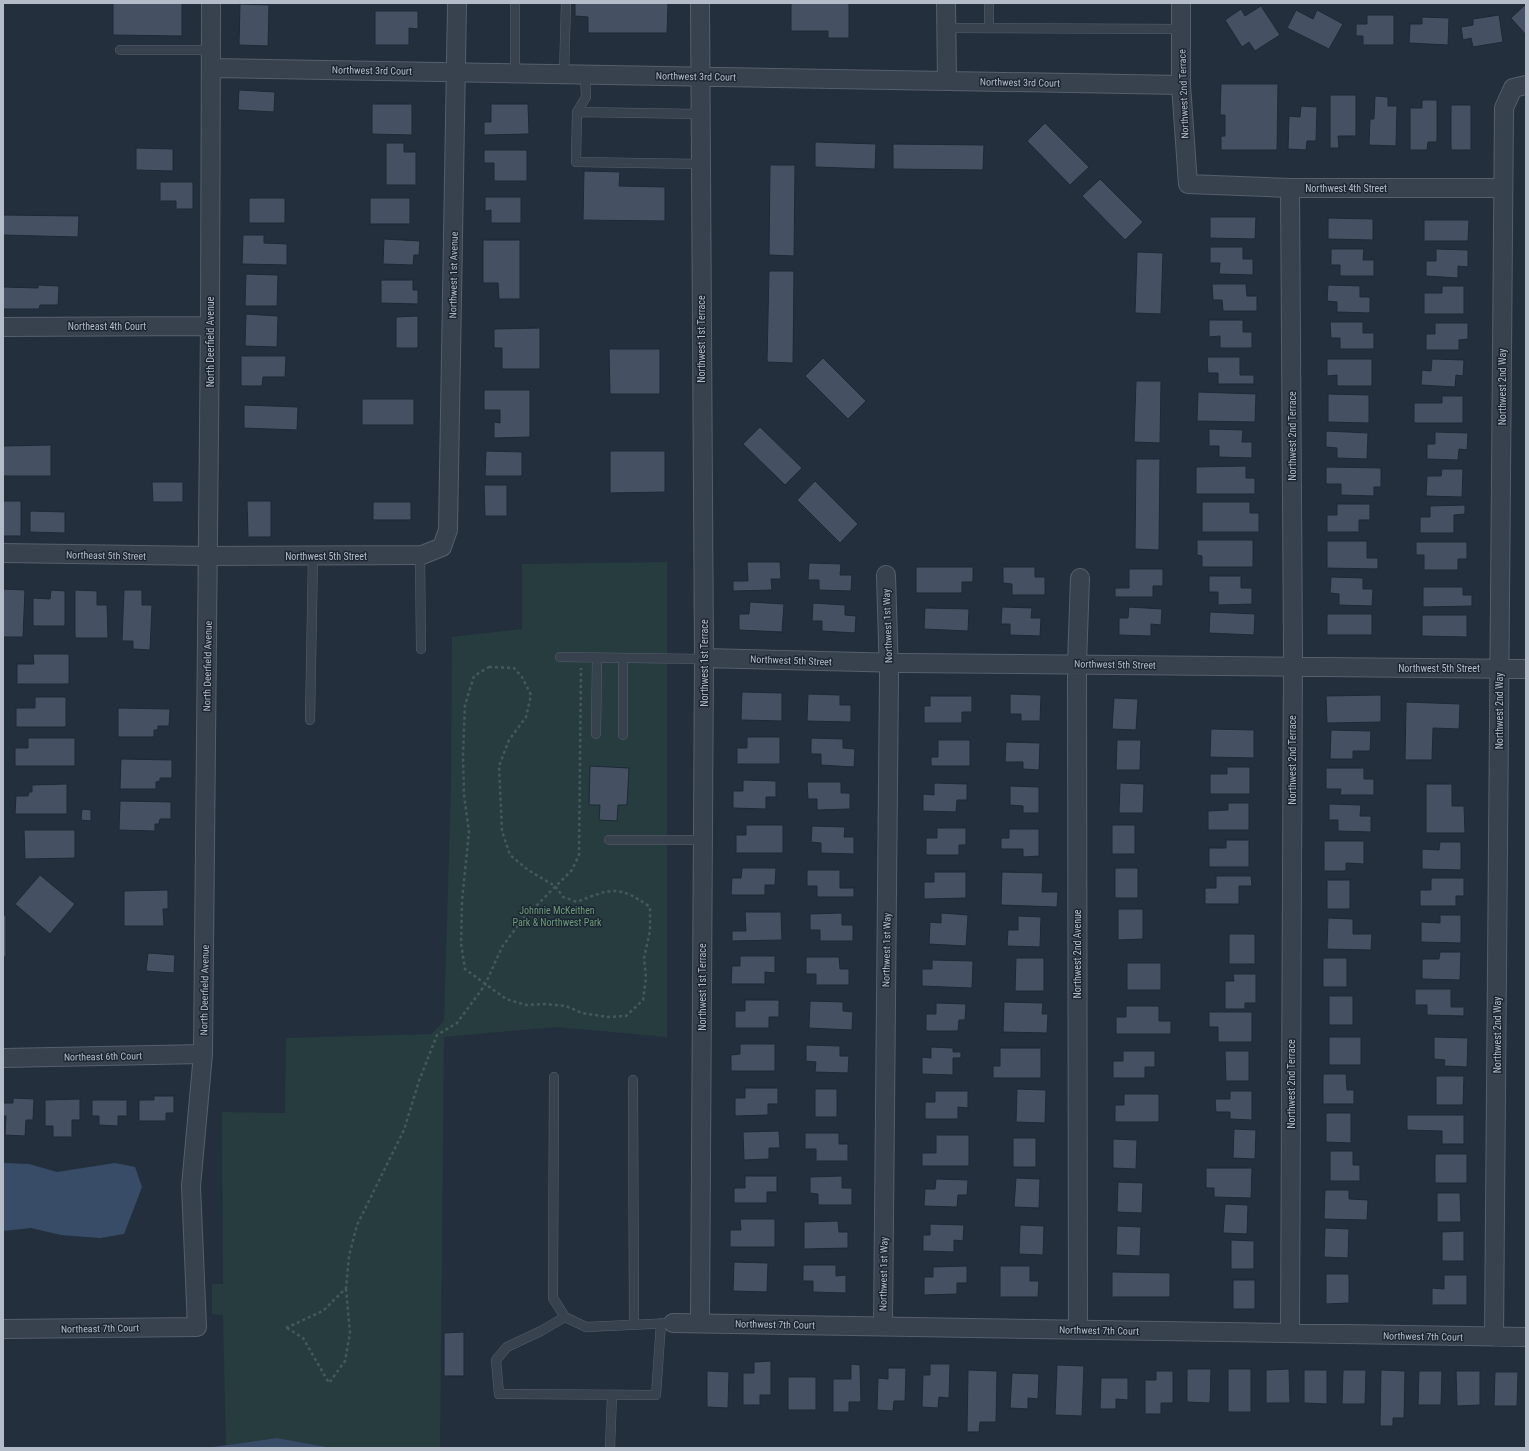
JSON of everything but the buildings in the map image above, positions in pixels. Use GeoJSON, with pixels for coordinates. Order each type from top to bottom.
{"type":"FeatureCollection","features":[{"type":"Feature","properties":{"kind":"street","name":"North Deerfield Avenue"},"geometry":{"type":"LineString","coordinates":[[197,1328],[192,1186],[203,1054],[210,326],[211,3]]}},
{"type":"Feature","properties":{"kind":"street","name":"Northwest 1st Avenue"},"geometry":{"type":"LineString","coordinates":[[442,547],[448,530],[457,3]]}},
{"type":"Feature","properties":{"kind":"street","name":"Northwest 1st Terrace"},"geometry":{"type":"LineString","coordinates":[[700,3],[699,76],[704,658],[700,1323]]}},
{"type":"Feature","properties":{"kind":"street"},"geometry":{"type":"LineString","coordinates":[[946,3],[947,81]]}},
{"type":"Feature","properties":{"kind":"street","name":"Northwest 2nd Terrace"},"geometry":{"type":"LineString","coordinates":[[1180,3],[1181,85],[1188,184]]}},
{"type":"Feature","properties":{"kind":"street","name":"Northwest 3rd Court"},"geometry":{"type":"LineString","coordinates":[[210,68],[1181,85]]}},
{"type":"Feature","properties":{"kind":"street","name":"Northwest 2nd Way"},"geometry":{"type":"LineString","coordinates":[[1494,1337],[1504,108],[1520,86]]}},
{"type":"Feature","properties":{"kind":"street","name":"Northwest 4th Street"},"geometry":{"type":"LineString","coordinates":[[1188,184],[1290,188],[1503,188]]}},
{"type":"Feature","properties":{"kind":"street","name":"Northwest 2nd Terrace"},"geometry":{"type":"LineString","coordinates":[[1290,188],[1293,668],[1290,1333]]}},
{"type":"Feature","properties":{"kind":"street","name":"Northeast 4th Court"},"geometry":{"type":"LineString","coordinates":[[3,326],[210,326]]}},
{"type":"Feature","properties":{"kind":"street","name":"Northwest 5th Street"},"geometry":{"type":"LineString","coordinates":[[208,556],[420,555],[442,547]]}},
{"type":"Feature","properties":{"kind":"street","name":"Northeast 5th Street"},"geometry":{"type":"LineString","coordinates":[[3,553],[208,556]]}},
{"type":"Feature","properties":{"kind":"street","name":"Northwest 1st Way"},"geometry":{"type":"LineString","coordinates":[[883,1326],[889,662],[886,575]]}},
{"type":"Feature","properties":{"kind":"street","name":"Northwest 2nd Avenue"},"geometry":{"type":"LineString","coordinates":[[1078,1330],[1077,663],[1080,578]]}},
{"type":"Feature","properties":{"kind":"street","name":"Northwest 5th Street"},"geometry":{"type":"LineString","coordinates":[[704,658],[889,662],[1077,663],[1293,668],[1526,669]]}},
{"type":"Feature","properties":{"kind":"street","name":"Northeast 6th Court"},"geometry":{"type":"LineString","coordinates":[[3,1058],[203,1054]]}},
{"type":"Feature","properties":{"kind":"street","name":"Northwest 7th Court"},"geometry":{"type":"LineString","coordinates":[[667,1323],[1526,1337]]}},
{"type":"Feature","properties":{"kind":"street","name":"Northeast 7th Court"},"geometry":{"type":"LineString","coordinates":[[3,1329],[197,1328]]}},
{"type":"Feature","properties":{"kind":"lane"},"geometry":{"type":"LineString","coordinates":[[515,3],[515,73]]}},
{"type":"Feature","properties":{"kind":"lane"},"geometry":{"type":"LineString","coordinates":[[564,74],[566,3]]}},
{"type":"Feature","properties":{"kind":"lane"},"geometry":{"type":"LineString","coordinates":[[989,3],[990,28]]}},
{"type":"Feature","properties":{"kind":"lane"},"geometry":{"type":"LineString","coordinates":[[946,28],[1181,29]]}},
{"type":"Feature","properties":{"kind":"lane"},"geometry":{"type":"LineString","coordinates":[[120,50],[211,50]]}},
{"type":"Feature","properties":{"kind":"lane"},"geometry":{"type":"LineString","coordinates":[[585,74],[586,97],[577,112],[576,162],[700,164]]}},
{"type":"Feature","properties":{"kind":"lane"},"geometry":{"type":"LineString","coordinates":[[577,112],[700,114]]}},
{"type":"Feature","properties":{"kind":"lane"},"geometry":{"type":"LineString","coordinates":[[420,555],[421,649]]}},
{"type":"Feature","properties":{"kind":"lane"},"geometry":{"type":"LineString","coordinates":[[310,720],[313,556]]}},
{"type":"Feature","properties":{"kind":"lane"},"geometry":{"type":"LineString","coordinates":[[560,657],[704,658]]}},
{"type":"Feature","properties":{"kind":"lane"},"geometry":{"type":"LineString","coordinates":[[596,734],[597,658]]}},
{"type":"Feature","properties":{"kind":"lane"},"geometry":{"type":"LineString","coordinates":[[623,658],[623,735]]}},
{"type":"Feature","properties":{"kind":"lane"},"geometry":{"type":"LineString","coordinates":[[609,840],[703,840]]}},
{"type":"Feature","properties":{"kind":"lane"},"geometry":{"type":"LineString","coordinates":[[554,1077],[553,1298],[565,1317],[586,1327],[667,1323],[656,1395],[499,1394],[496,1360],[507,1347],[565,1317]]}},
{"type":"Feature","properties":{"kind":"lane"},"geometry":{"type":"LineString","coordinates":[[633,1080],[634,1324]]}},
{"type":"Feature","properties":{"kind":"lane"},"geometry":{"type":"LineString","coordinates":[[610,1448],[612,1395]]}},
{"type":"Feature","properties":{"kind":"path"},"geometry":{"type":"LineString","coordinates":[[346,1288],[323,1311],[286,1328],[303,1338],[329,1383],[345,1361],[350,1333],[346,1288],[349,1256],[357,1226],[404,1130],[419,1081],[437,1035],[456,1023],[485,985],[502,947],[522,920],[572,870],[579,855],[581,658]]}},
{"type":"Feature","properties":{"kind":"path"},"geometry":{"type":"LineString","coordinates":[[489,667],[514,668],[522,677],[531,695],[526,717],[509,740],[499,766],[502,831],[510,856],[528,870],[555,886],[563,897],[577,902],[594,895],[618,889],[637,898],[650,907],[650,931],[644,958],[646,978],[643,1000],[626,1016],[607,1017],[582,1013],[566,1006],[545,1004],[526,1005],[506,998],[485,985],[465,969],[461,943],[462,901],[469,832],[464,795],[463,756],[465,705],[474,676],[489,667]]}},
{"type":"Feature","properties":{"kind":"green space","name":"Johnnie McKeithen Park & Northwest Park"},"geometry":{"type":"Polygon","coordinates":[[[667,562],[667,1037],[556,1027],[444,1037],[440,1448],[332,1448],[277,1438],[226,1445],[223,1315],[212,1314],[212,1284],[223,1284],[222,1112],[285,1113],[286,1038],[431,1034],[444,1021],[451,789],[452,637],[522,629],[522,564],[667,562]]]}},
{"type":"Feature","properties":{"kind":"water"},"geometry":{"type":"Polygon","coordinates":[[[3,1163],[29,1164],[57,1172],[115,1163],[135,1167],[142,1187],[124,1234],[100,1238],[61,1235],[31,1228],[3,1231],[3,1163]]]}},
{"type":"Feature","properties":{"kind":"water"},"geometry":{"type":"Polygon","coordinates":[[[277,1438],[332,1448],[206,1448],[277,1438]]]}}]}
